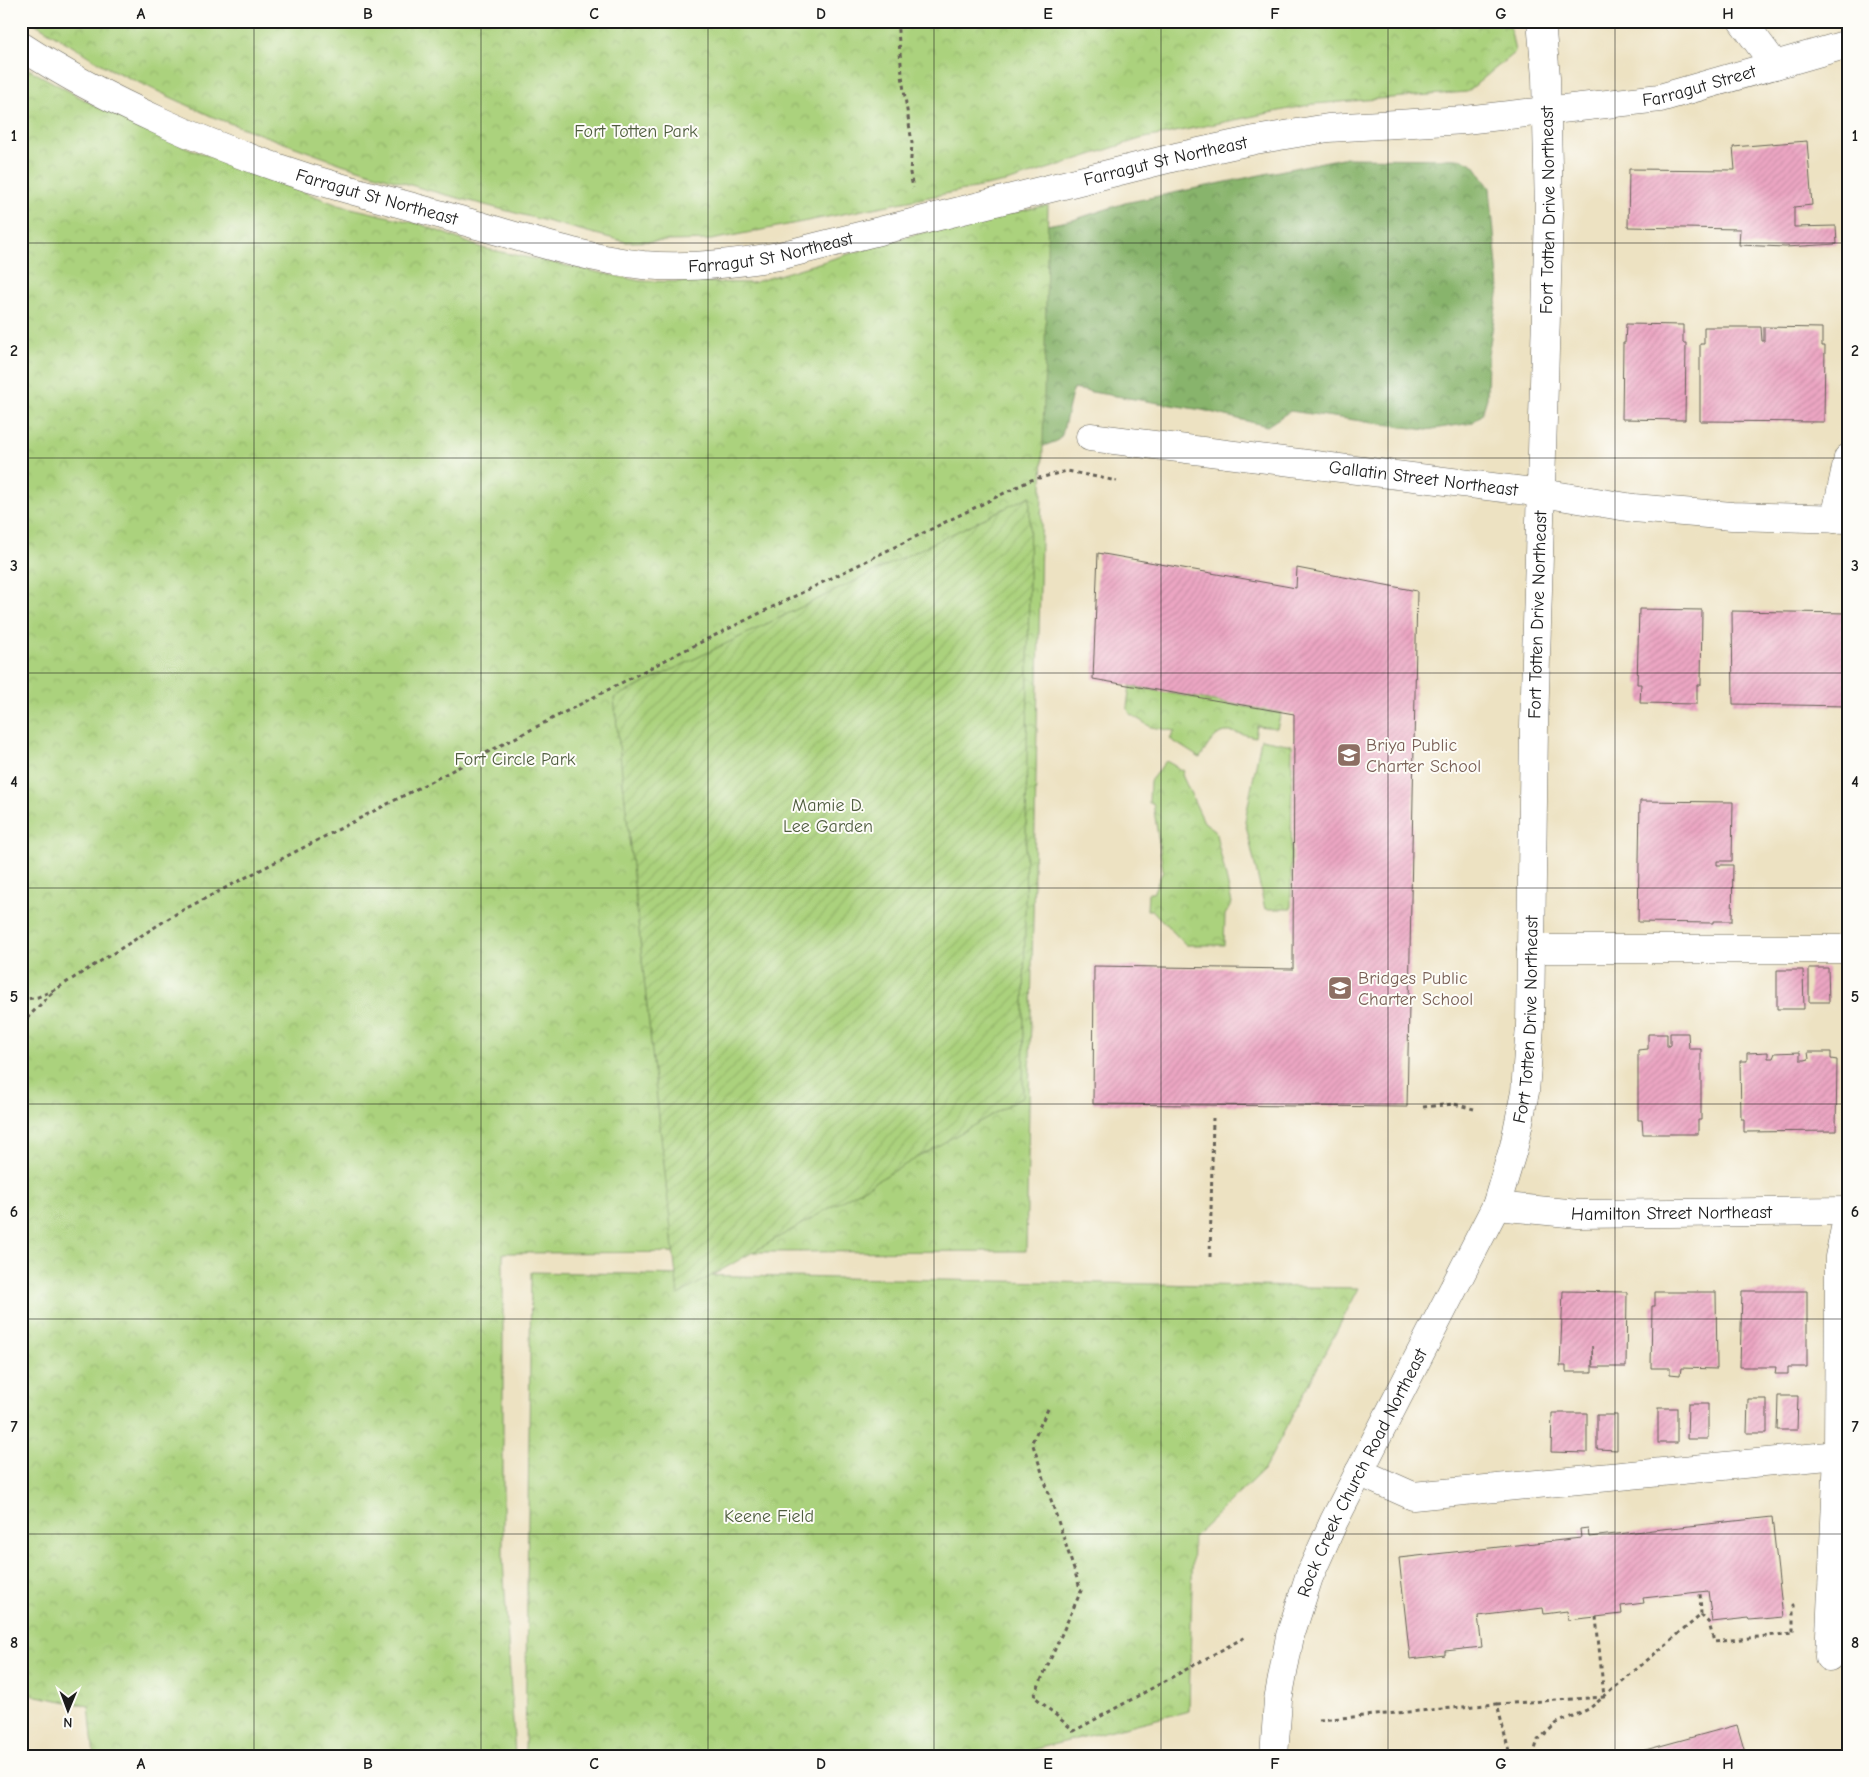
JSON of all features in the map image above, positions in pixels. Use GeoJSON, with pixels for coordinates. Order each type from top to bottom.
{"type":"FeatureCollection","features":[{"type":"Feature","properties":{"kind":"street","name":"Fort Totten Drive Northeast"},"geometry":{"type":"LineString","coordinates":[[1496,1206],[1514,1146],[1524,1092],[1530,1026],[1534,736],[1542,494],[1548,212],[1547,111],[1541,21]]}},
{"type":"Feature","properties":{"kind":"street"},"geometry":{"type":"LineString","coordinates":[[1742,21],[1775,65]]}},
{"type":"Feature","properties":{"kind":"street","name":"Farragut Street"},"geometry":{"type":"LineString","coordinates":[[1547,111],[1660,98],[1848,44]]}},
{"type":"Feature","properties":{"kind":"street","name":"Farragut St Northeast"},"geometry":{"type":"LineString","coordinates":[[21,46],[92,87],[139,110],[201,138],[268,164],[395,202],[599,258],[666,266],[734,264],[779,256],[1176,157],[1255,140],[1328,128],[1465,120],[1547,111]]}},
{"type":"Feature","properties":{"kind":"street","name":"Gallatin Street Northeast"},"geometry":{"type":"LineString","coordinates":[[1090,438],[1542,494],[1633,508],[1732,516],[1841,519]]}},
{"type":"Feature","properties":{"kind":"street"},"geometry":{"type":"LineString","coordinates":[[1841,519],[1848,458]]}},
{"type":"Feature","properties":{"kind":"street"},"geometry":{"type":"LineString","coordinates":[[1531,949],[1848,950]]}},
{"type":"Feature","properties":{"kind":"street","name":"Hamilton Street Northeast"},"geometry":{"type":"LineString","coordinates":[[1496,1206],[1578,1214],[1848,1213]]}},
{"type":"Feature","properties":{"kind":"street","name":"Rock Creek Church Road Northeast"},"geometry":{"type":"LineString","coordinates":[[1274,1756],[1278,1700],[1290,1636],[1309,1577],[1334,1521],[1496,1206]]}},
{"type":"Feature","properties":{"kind":"street"},"geometry":{"type":"LineString","coordinates":[[1829,1657],[1838,1455],[1839,1257],[1848,1213]]}},
{"type":"Feature","properties":{"kind":"street"},"geometry":{"type":"LineString","coordinates":[[1359,1472],[1413,1496],[1838,1455]]}},
{"type":"Feature","properties":{"kind":"path"},"geometry":{"type":"LineString","coordinates":[[897,21],[903,84],[912,143],[910,173],[919,221]]}},
{"type":"Feature","properties":{"kind":"path"},"geometry":{"type":"LineString","coordinates":[[21,1000],[38,997],[56,989],[179,912],[679,653],[1031,480],[1067,471],[1118,482]]}},
{"type":"Feature","properties":{"kind":"path"},"geometry":{"type":"LineString","coordinates":[[21,1024],[56,989]]}},
{"type":"Feature","properties":{"kind":"path"},"geometry":{"type":"LineString","coordinates":[[1423,1107],[1454,1104],[1474,1109]]}},
{"type":"Feature","properties":{"kind":"path"},"geometry":{"type":"LineString","coordinates":[[1210,1257],[1214,1118]]}},
{"type":"Feature","properties":{"kind":"path"},"geometry":{"type":"LineString","coordinates":[[1048,1409],[1032,1442],[1081,1591],[1034,1696],[1074,1731],[1247,1636]]}},
{"type":"Feature","properties":{"kind":"path"},"geometry":{"type":"LineString","coordinates":[[1700,1592],[1701,1615],[1709,1624],[1714,1642],[1793,1633],[1793,1606],[1831,1606]]}},
{"type":"Feature","properties":{"kind":"path"},"geometry":{"type":"LineString","coordinates":[[1533,1756],[1538,1740],[1557,1723],[1589,1709],[1701,1615]]}},
{"type":"Feature","properties":{"kind":"path"},"geometry":{"type":"LineString","coordinates":[[1596,1617],[1604,1697]]}},
{"type":"Feature","properties":{"kind":"path"},"geometry":{"type":"LineString","coordinates":[[1319,1720],[1497,1704],[1604,1697]]}},
{"type":"Feature","properties":{"kind":"path"},"geometry":{"type":"LineString","coordinates":[[1497,1704],[1510,1756]]}},
{"type":"Feature","properties":{"kind":"green space","name":"Fort Totten Park"},"geometry":{"type":"Polygon","coordinates":[[[31,21],[1509,21],[1515,52],[1467,92],[1314,104],[1140,139],[1010,181],[711,240],[626,242],[424,189],[342,164],[213,117],[108,68],[31,21]]]}},
{"type":"Feature","properties":{"kind":"green space","name":"Fort Circle Park"},"geometry":{"type":"Polygon","coordinates":[[[21,65],[96,106],[183,146],[338,205],[420,224],[482,248],[640,281],[752,283],[912,235],[1048,205],[1026,1251],[503,1253],[503,1560],[515,1756],[94,1756],[89,1706],[21,1693],[21,65]]]}},
{"type":"Feature","properties":{"kind":"green space"},"geometry":{"type":"Polygon","coordinates":[[[1342,158],[1462,159],[1474,165],[1490,188],[1499,289],[1488,355],[1487,398],[1482,414],[1472,423],[1426,430],[1290,411],[1267,426],[1202,410],[1073,389],[1062,435],[1057,441],[1025,453],[21,326],[465,259],[733,296],[958,242],[1073,220],[1125,203],[1342,158]]]}},
{"type":"Feature","properties":{"kind":"green space","name":"Mamie D. Lee Garden"},"geometry":{"type":"Polygon","coordinates":[[[1030,496],[1023,1097],[678,1295],[614,698],[1030,496]]]}},
{"type":"Feature","properties":{"kind":"green space"},"geometry":{"type":"Polygon","coordinates":[[[1130,686],[1281,713],[1277,728],[1257,726],[1255,737],[1228,732],[1222,733],[1212,741],[1200,758],[1170,739],[1175,731],[1151,727],[1130,714],[1127,707],[1130,686]]]}},
{"type":"Feature","properties":{"kind":"green space"},"geometry":{"type":"Polygon","coordinates":[[[1261,739],[1292,745],[1291,909],[1265,909],[1245,821],[1261,739]]]}},
{"type":"Feature","properties":{"kind":"green space"},"geometry":{"type":"Polygon","coordinates":[[[1166,761],[1184,771],[1182,775],[1204,822],[1215,830],[1232,903],[1225,915],[1224,945],[1186,945],[1152,910],[1147,910],[1148,893],[1153,893],[1163,871],[1153,803],[1149,803],[1150,781],[1166,761]]]}},
{"type":"Feature","properties":{"kind":"green space","name":"Keene Field"},"geometry":{"type":"Polygon","coordinates":[[[531,1272],[1359,1288],[1265,1468],[1193,1538],[1189,1711],[1007,1756],[525,1756],[531,1272]]]}},
{"type":"Feature","properties":{"kind":"building"},"geometry":{"type":"Polygon","coordinates":[[[1807,141],[1812,205],[1794,207],[1794,227],[1836,226],[1837,244],[1785,247],[1739,245],[1740,229],[1628,227],[1629,169],[1735,170],[1733,147],[1807,141]]]}},
{"type":"Feature","properties":{"kind":"building"},"geometry":{"type":"Polygon","coordinates":[[[1626,324],[1683,325],[1683,343],[1686,343],[1685,420],[1622,419],[1623,343],[1625,343],[1626,324]]]}},
{"type":"Feature","properties":{"kind":"building"},"geometry":{"type":"Polygon","coordinates":[[[1704,327],[1761,327],[1762,341],[1764,341],[1764,327],[1822,328],[1822,346],[1825,346],[1824,422],[1700,421],[1700,344],[1704,344],[1704,327]]]}},
{"type":"Feature","properties":{"kind":"building"},"geometry":{"type":"Polygon","coordinates":[[[1098,553],[1296,588],[1297,568],[1417,591],[1407,1107],[1093,1104],[1094,966],[1293,969],[1294,714],[1093,679],[1098,553]]]}},
{"type":"Feature","properties":{"kind":"building"},"geometry":{"type":"Polygon","coordinates":[[[1639,609],[1702,610],[1701,685],[1697,685],[1697,704],[1640,703],[1641,684],[1637,684],[1639,609]]]}},
{"type":"Feature","properties":{"kind":"building"},"geometry":{"type":"Polygon","coordinates":[[[1732,611],[1848,613],[1848,706],[1733,704],[1732,611]]]}},
{"type":"Feature","properties":{"kind":"building"},"geometry":{"type":"Polygon","coordinates":[[[1640,801],[1733,802],[1732,861],[1717,861],[1717,865],[1733,865],[1732,921],[1713,921],[1713,923],[1638,922],[1640,801]]]}},
{"type":"Feature","properties":{"kind":"building"},"geometry":{"type":"Polygon","coordinates":[[[1809,968],[1828,968],[1829,1002],[1809,1002],[1809,968]]]}},
{"type":"Feature","properties":{"kind":"building"},"geometry":{"type":"Polygon","coordinates":[[[1777,970],[1803,970],[1804,1009],[1777,1009],[1777,970]]]}},
{"type":"Feature","properties":{"kind":"building"},"geometry":{"type":"Polygon","coordinates":[[[1670,1033],[1688,1033],[1689,1049],[1701,1049],[1701,1120],[1698,1120],[1698,1134],[1643,1134],[1642,1120],[1638,1120],[1638,1050],[1648,1049],[1648,1034],[1667,1034],[1667,1046],[1670,1046],[1670,1033]]]}},
{"type":"Feature","properties":{"kind":"building"},"geometry":{"type":"Polygon","coordinates":[[[1768,1052],[1768,1058],[1773,1058],[1775,1053],[1800,1052],[1800,1060],[1805,1060],[1809,1059],[1808,1052],[1831,1052],[1831,1059],[1837,1060],[1836,1131],[1744,1132],[1744,1119],[1741,1119],[1740,1061],[1747,1061],[1747,1053],[1768,1052]]]}},
{"type":"Feature","properties":{"kind":"building"},"geometry":{"type":"Polygon","coordinates":[[[1563,1291],[1627,1292],[1626,1367],[1593,1367],[1592,1346],[1592,1372],[1566,1372],[1566,1366],[1560,1366],[1563,1291]]]}},
{"type":"Feature","properties":{"kind":"building"},"geometry":{"type":"Polygon","coordinates":[[[1742,1291],[1807,1291],[1807,1367],[1788,1367],[1788,1374],[1775,1374],[1776,1367],[1740,1367],[1742,1291]]]}},
{"type":"Feature","properties":{"kind":"building"},"geometry":{"type":"Polygon","coordinates":[[[1655,1292],[1716,1292],[1717,1369],[1681,1368],[1680,1375],[1670,1374],[1670,1368],[1651,1368],[1652,1306],[1655,1306],[1655,1292]]]}},
{"type":"Feature","properties":{"kind":"building"},"geometry":{"type":"Polygon","coordinates":[[[1778,1396],[1798,1396],[1797,1430],[1777,1430],[1778,1396]]]}},
{"type":"Feature","properties":{"kind":"building"},"geometry":{"type":"Polygon","coordinates":[[[1748,1399],[1767,1399],[1767,1433],[1747,1433],[1748,1399]]]}},
{"type":"Feature","properties":{"kind":"building"},"geometry":{"type":"Polygon","coordinates":[[[1688,1404],[1708,1404],[1708,1439],[1687,1439],[1688,1404]]]}},
{"type":"Feature","properties":{"kind":"building"},"geometry":{"type":"Polygon","coordinates":[[[1658,1408],[1677,1408],[1677,1443],[1658,1443],[1658,1408]]]}},
{"type":"Feature","properties":{"kind":"building"},"geometry":{"type":"Polygon","coordinates":[[[1552,1413],[1587,1413],[1587,1453],[1551,1452],[1552,1413]]]}},
{"type":"Feature","properties":{"kind":"building"},"geometry":{"type":"Polygon","coordinates":[[[1597,1415],[1617,1415],[1617,1450],[1597,1449],[1597,1415]]]}},
{"type":"Feature","properties":{"kind":"building"},"geometry":{"type":"Polygon","coordinates":[[[1772,1517],[1783,1617],[1712,1622],[1708,1591],[1643,1598],[1644,1603],[1621,1606],[1622,1614],[1568,1620],[1567,1611],[1544,1614],[1543,1608],[1478,1616],[1482,1647],[1445,1651],[1445,1655],[1410,1659],[1399,1558],[1581,1538],[1580,1529],[1588,1528],[1589,1537],[1772,1517]]]}},
{"type":"Feature","properties":{"kind":"building"},"geometry":{"type":"Polygon","coordinates":[[[1737,1725],[1746,1756],[1627,1755],[1737,1725]]]}},
{"type":"Feature","properties":{"kind":"place","name":"Briya Public Charter School"},"geometry":{"type":"Point","coordinates":[1349,755]}},
{"type":"Feature","properties":{"kind":"place","name":"Bridges Public Charter School"},"geometry":{"type":"Point","coordinates":[1340,988]}}]}
